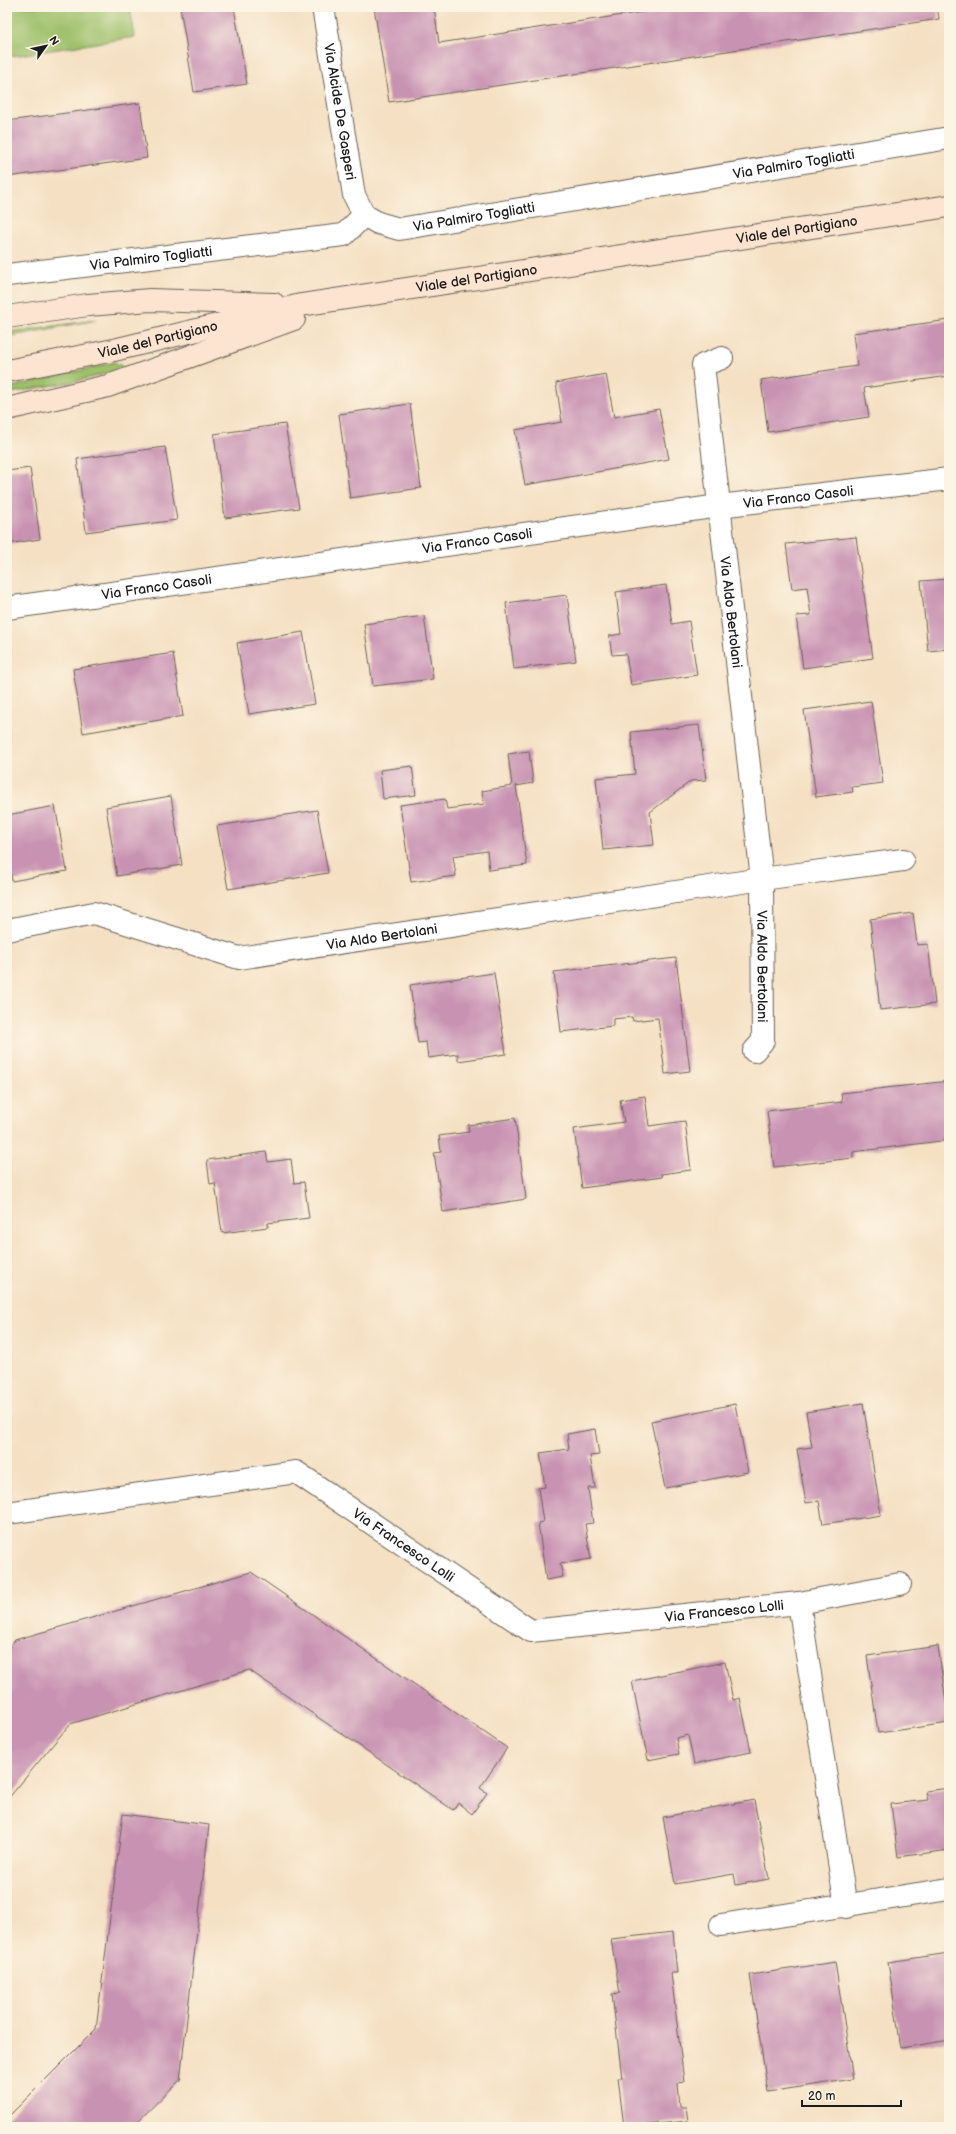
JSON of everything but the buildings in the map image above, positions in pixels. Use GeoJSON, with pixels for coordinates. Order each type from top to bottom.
{"type":"FeatureCollection","features":[{"type":"Feature","properties":{"kind":"main road","name":"Viale del Partigiano"},"geometry":{"type":"LineString","coordinates":[[7,370],[114,350],[301,305],[949,206]]}},
{"type":"Feature","properties":{"kind":"main road"},"geometry":{"type":"LineString","coordinates":[[7,409],[108,386],[355,297]]}},
{"type":"Feature","properties":{"kind":"main road"},"geometry":{"type":"LineString","coordinates":[[7,317],[88,305],[150,300],[301,305]]}},
{"type":"Feature","properties":{"kind":"street","name":"Via Alcide De Gasperi"},"geometry":{"type":"LineString","coordinates":[[323,7],[354,195],[364,215]]}},
{"type":"Feature","properties":{"kind":"street","name":"Via Palmiro Togliatti"},"geometry":{"type":"LineString","coordinates":[[7,275],[344,235],[364,215],[378,222],[399,229],[949,138]]}},
{"type":"Feature","properties":{"kind":"street","name":"Via Aldo Bertolani"},"geometry":{"type":"LineString","coordinates":[[722,358],[703,365],[762,879],[764,1041],[754,1051]]}},
{"type":"Feature","properties":{"kind":"street","name":"Via Franco Casoli"},"geometry":{"type":"LineString","coordinates":[[7,608],[719,506],[949,480]]}},
{"type":"Feature","properties":{"kind":"street","name":"Via Aldo Bertolani"},"geometry":{"type":"LineString","coordinates":[[7,930],[94,914],[239,958],[762,879],[903,860]]}},
{"type":"Feature","properties":{"kind":"street","name":"Via Francesco Lolli"},"geometry":{"type":"LineString","coordinates":[[7,1513],[296,1472],[531,1631],[799,1603],[900,1584]]}},
{"type":"Feature","properties":{"kind":"street","name":"Via Francesco Lolli"},"geometry":{"type":"LineString","coordinates":[[799,1603],[846,1907]]}},
{"type":"Feature","properties":{"kind":"street"},"geometry":{"type":"LineString","coordinates":[[721,1925],[846,1907],[949,1889]]}},
{"type":"Feature","properties":{"kind":"green space"},"geometry":{"type":"Polygon","coordinates":[[[7,7],[130,7],[135,37],[7,57],[7,7]]]}},
{"type":"Feature","properties":{"kind":"green space"},"geometry":{"type":"Polygon","coordinates":[[[96,320],[7,337],[7,332],[96,320]]]}},
{"type":"Feature","properties":{"kind":"green space"},"geometry":{"type":"Polygon","coordinates":[[[115,362],[123,367],[95,377],[7,394],[7,388],[115,362]]]}}]}
